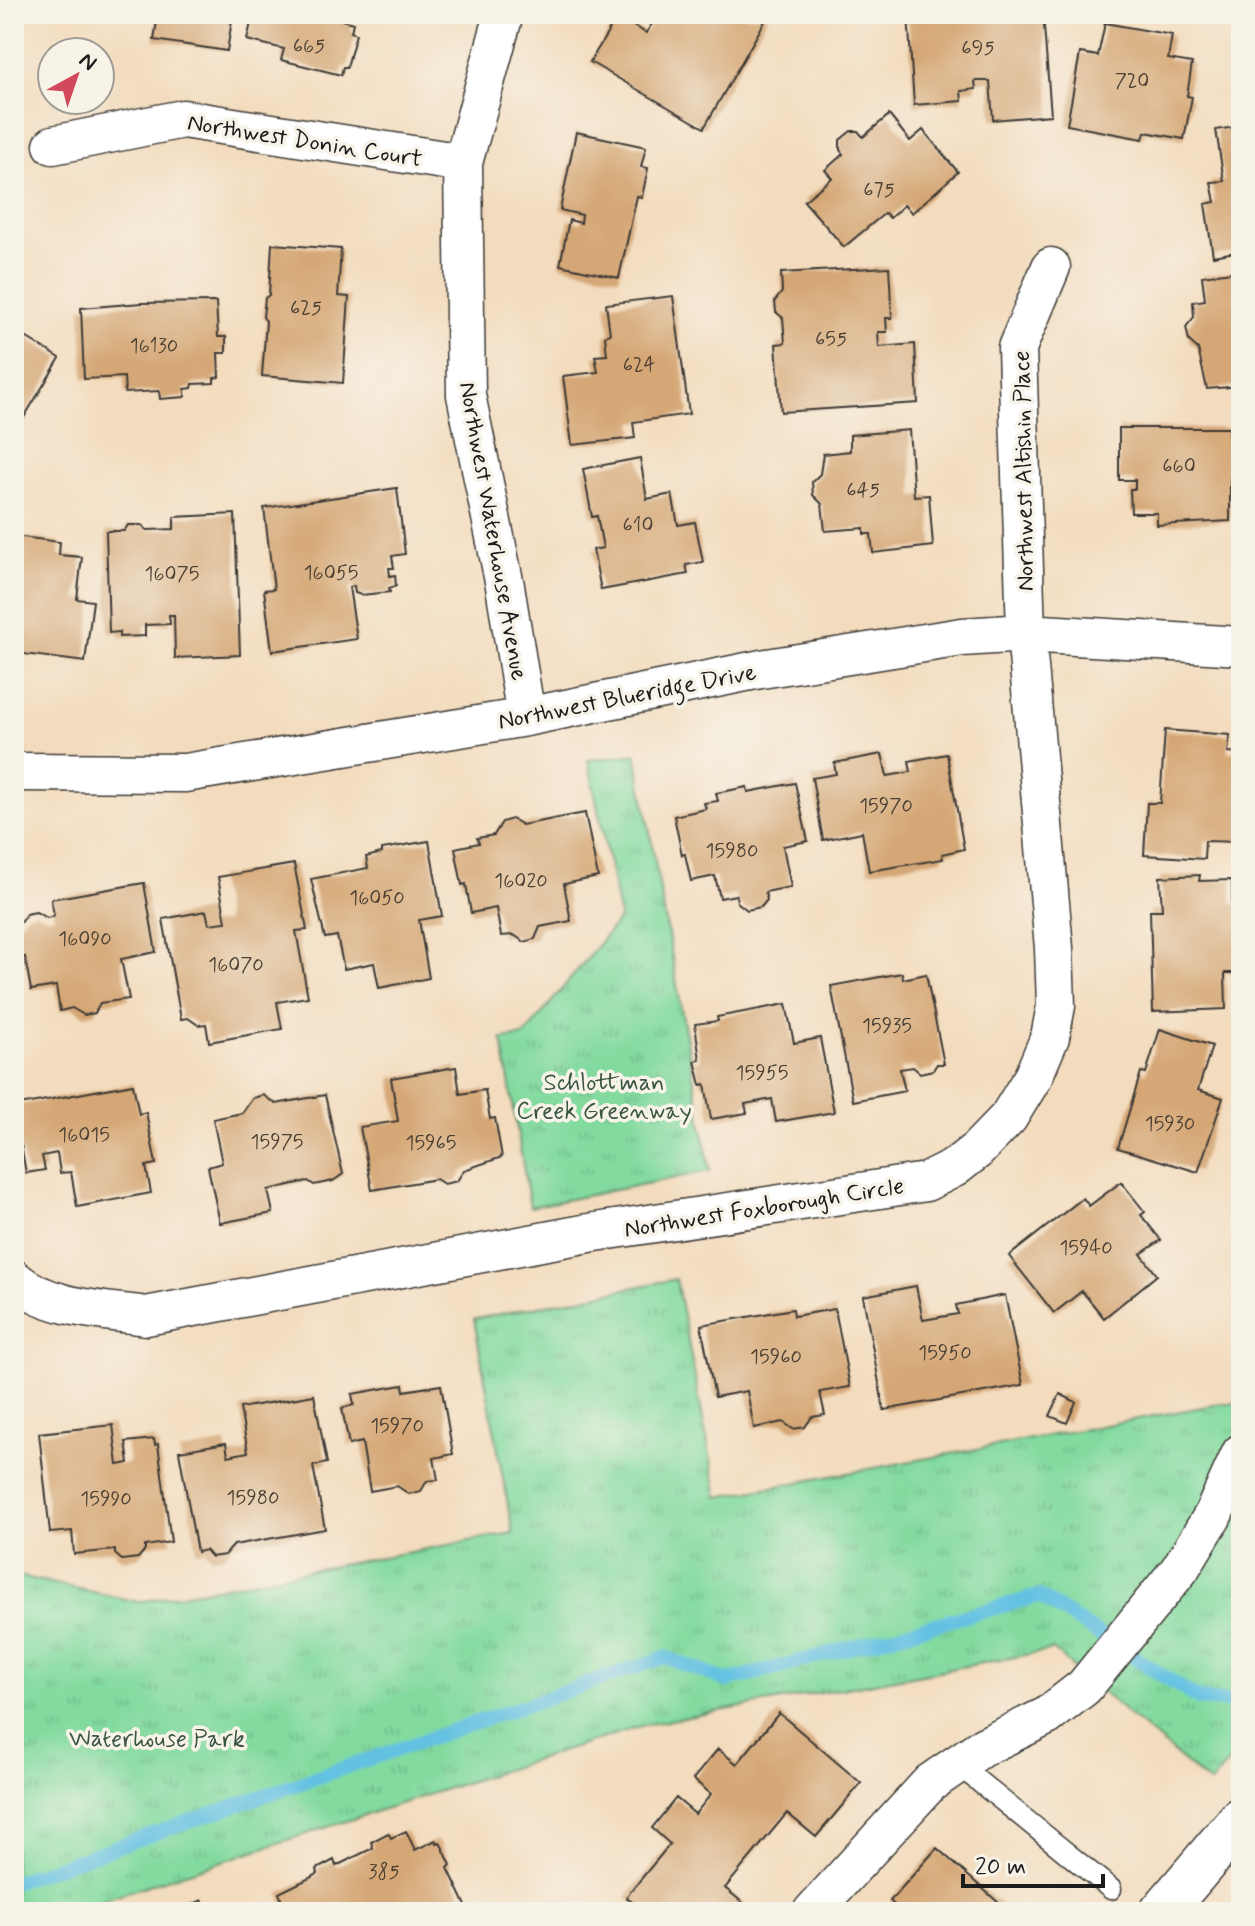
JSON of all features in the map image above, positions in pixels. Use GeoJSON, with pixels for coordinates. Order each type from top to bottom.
{"type":"FeatureCollection","features":[{"type":"Feature","properties":{"kind":"main road"},"geometry":{"type":"LineString","coordinates":[[1162,1912],[1241,1819]]}},
{"type":"Feature","properties":{"kind":"street","name":"Northwest Waterhouse Avenue"},"geometry":{"type":"LineString","coordinates":[[504,14],[463,163],[466,395],[505,586],[526,717]]}},
{"type":"Feature","properties":{"kind":"street","name":"Northwest Donin Court"},"geometry":{"type":"LineString","coordinates":[[53,145],[183,119],[463,163]]}},
{"type":"Feature","properties":{"kind":"street","name":"Northwest Altishin Place"},"geometry":{"type":"LineString","coordinates":[[1026,633],[1017,348],[1051,267]]}},
{"type":"Feature","properties":{"kind":"street","name":"Northwest Blueridge Drive"},"geometry":{"type":"LineString","coordinates":[[14,772],[185,773],[526,717],[761,669],[962,637],[1026,633],[1241,646]]}},
{"type":"Feature","properties":{"kind":"street","name":"Northwest Foxborough Circle"},"geometry":{"type":"LineString","coordinates":[[14,1279],[25,1289],[76,1307],[146,1316],[589,1233],[926,1182],[954,1168],[977,1150],[1008,1118],[1033,1077],[1050,1037],[1056,1006],[1054,948],[1026,633]]}},
{"type":"Feature","properties":{"kind":"street"},"geometry":{"type":"LineString","coordinates":[[812,1912],[930,1783],[981,1748],[1047,1716],[1084,1687],[1180,1569],[1212,1517],[1241,1453]]}},
{"type":"Feature","properties":{"kind":"lane"},"geometry":{"type":"LineString","coordinates":[[956,1763],[1111,1889]]}},
{"type":"Feature","properties":{"kind":"green space","name":"Schlottman Creek Greenway"},"geometry":{"type":"Polygon","coordinates":[[[636,754],[710,1171],[530,1207],[502,1039],[524,1036],[620,918],[588,760],[636,754]]]}},
{"type":"Feature","properties":{"kind":"green space","name":"Waterhouse Park"},"geometry":{"type":"Polygon","coordinates":[[[676,1279],[718,1497],[1224,1403],[1241,1403],[1241,1748],[1210,1784],[1053,1650],[644,1725],[65,1912],[14,1912],[14,1575],[139,1602],[513,1533],[474,1319],[676,1279]]]}},
{"type":"Feature","properties":{"kind":"building"},"geometry":{"type":"Polygon","coordinates":[[[158,14],[233,14],[227,51],[154,40],[158,14]]]}},
{"type":"Feature","properties":{"kind":"building"},"geometry":{"type":"Polygon","coordinates":[[[253,14],[343,14],[342,20],[353,23],[351,32],[356,34],[347,67],[343,67],[341,75],[281,60],[284,49],[247,40],[253,14]]]}},
{"type":"Feature","properties":{"kind":"building"},"geometry":{"type":"Polygon","coordinates":[[[651,14],[768,16],[704,128],[590,62],[617,17],[646,33],[655,19],[651,14]]]}},
{"type":"Feature","properties":{"kind":"building"},"geometry":{"type":"Polygon","coordinates":[[[908,14],[1043,14],[1051,115],[993,120],[990,81],[975,81],[976,89],[961,91],[962,101],[914,105],[908,14]]]}},
{"type":"Feature","properties":{"kind":"building"},"geometry":{"type":"Polygon","coordinates":[[[1105,23],[1172,35],[1168,59],[1192,63],[1187,96],[1192,97],[1184,139],[1145,132],[1143,139],[1067,125],[1080,53],[1098,56],[1105,23]]]}},
{"type":"Feature","properties":{"kind":"building"},"geometry":{"type":"Polygon","coordinates":[[[889,115],[910,141],[923,130],[958,172],[912,213],[904,205],[890,218],[885,213],[844,247],[804,201],[832,178],[825,170],[843,154],[840,140],[851,131],[858,131],[863,137],[889,115]]]}},
{"type":"Feature","properties":{"kind":"building"},"geometry":{"type":"Polygon","coordinates":[[[1241,126],[1241,251],[1213,256],[1205,204],[1215,202],[1211,182],[1224,181],[1216,130],[1241,126]]]}},
{"type":"Feature","properties":{"kind":"building"},"geometry":{"type":"Polygon","coordinates":[[[576,132],[646,147],[641,167],[648,168],[642,197],[637,196],[619,278],[560,265],[569,220],[581,223],[582,215],[560,210],[576,132]]]}},
{"type":"Feature","properties":{"kind":"building"},"geometry":{"type":"Polygon","coordinates":[[[272,244],[341,249],[338,296],[349,297],[343,383],[262,376],[266,321],[263,317],[265,298],[269,295],[272,244]]]}},
{"type":"Feature","properties":{"kind":"building"},"geometry":{"type":"Polygon","coordinates":[[[889,267],[892,318],[886,318],[887,332],[878,332],[879,347],[915,344],[918,403],[781,412],[776,344],[785,343],[783,318],[776,312],[775,301],[782,292],[781,273],[889,267]]]}},
{"type":"Feature","properties":{"kind":"building"},"geometry":{"type":"Polygon","coordinates":[[[1239,271],[1241,386],[1207,389],[1198,349],[1189,341],[1186,327],[1194,317],[1193,302],[1205,300],[1202,276],[1239,271]]]}},
{"type":"Feature","properties":{"kind":"building"},"geometry":{"type":"Polygon","coordinates":[[[673,296],[689,414],[633,422],[635,438],[572,445],[563,376],[598,372],[595,356],[607,355],[605,336],[610,334],[606,304],[673,296]]]}},
{"type":"Feature","properties":{"kind":"building"},"geometry":{"type":"Polygon","coordinates":[[[216,302],[218,337],[226,337],[226,353],[218,353],[219,377],[214,378],[214,383],[193,384],[192,388],[185,389],[185,397],[160,399],[159,391],[125,393],[124,377],[84,379],[81,308],[216,302]]]}},
{"type":"Feature","properties":{"kind":"building"},"geometry":{"type":"Polygon","coordinates":[[[14,330],[60,358],[14,434],[14,330]]]}},
{"type":"Feature","properties":{"kind":"building"},"geometry":{"type":"Polygon","coordinates":[[[1119,428],[1229,428],[1229,451],[1239,451],[1239,479],[1230,478],[1230,521],[1157,525],[1157,513],[1131,513],[1130,489],[1135,489],[1135,480],[1119,480],[1119,428]]]}},
{"type":"Feature","properties":{"kind":"building"},"geometry":{"type":"Polygon","coordinates":[[[909,430],[914,496],[929,495],[933,546],[873,553],[871,534],[864,534],[864,528],[825,531],[822,504],[813,495],[812,482],[820,474],[823,454],[850,451],[850,435],[909,430]]]}},
{"type":"Feature","properties":{"kind":"building"},"geometry":{"type":"Polygon","coordinates":[[[640,458],[647,499],[672,494],[678,525],[695,522],[703,562],[686,565],[688,574],[601,590],[593,550],[603,548],[597,516],[592,517],[583,469],[640,458]]]}},
{"type":"Feature","properties":{"kind":"building"},"geometry":{"type":"Polygon","coordinates":[[[397,488],[405,554],[392,556],[394,568],[389,568],[390,576],[395,575],[396,586],[389,588],[390,592],[361,595],[355,593],[354,586],[349,587],[357,639],[272,651],[264,590],[274,589],[264,508],[397,488]]]}},
{"type":"Feature","properties":{"kind":"building"},"geometry":{"type":"Polygon","coordinates":[[[235,514],[240,655],[175,658],[174,615],[169,615],[170,624],[145,625],[145,636],[119,637],[119,632],[109,633],[106,531],[124,531],[128,525],[142,525],[147,530],[174,529],[174,517],[235,514]]]}},
{"type":"Feature","properties":{"kind":"building"},"geometry":{"type":"Polygon","coordinates":[[[14,536],[60,542],[59,555],[82,557],[77,599],[93,601],[85,662],[16,653],[20,619],[14,618],[14,536]]]}},
{"type":"Feature","properties":{"kind":"building"},"geometry":{"type":"Polygon","coordinates":[[[1165,730],[1230,735],[1228,752],[1241,753],[1241,842],[1205,841],[1204,859],[1144,855],[1147,803],[1160,803],[1165,730]]]}},
{"type":"Feature","properties":{"kind":"building"},"geometry":{"type":"Polygon","coordinates":[[[882,754],[887,776],[911,772],[909,761],[947,754],[964,849],[942,854],[943,859],[869,871],[862,832],[823,840],[812,778],[836,774],[834,763],[882,754]]]}},
{"type":"Feature","properties":{"kind":"building"},"geometry":{"type":"Polygon","coordinates":[[[795,783],[808,841],[783,846],[791,887],[765,892],[767,900],[761,907],[747,910],[737,902],[736,895],[720,898],[715,876],[691,881],[674,816],[706,809],[704,803],[718,801],[716,793],[747,787],[748,792],[795,783]]]}},
{"type":"Feature","properties":{"kind":"building"},"geometry":{"type":"Polygon","coordinates":[[[585,813],[598,877],[564,884],[571,921],[540,927],[535,939],[524,942],[514,935],[501,936],[496,908],[471,913],[455,848],[479,843],[477,838],[494,835],[502,822],[512,819],[522,825],[585,813]]]}},
{"type":"Feature","properties":{"kind":"building"},"geometry":{"type":"Polygon","coordinates":[[[429,841],[442,916],[419,920],[429,978],[379,988],[374,963],[344,969],[337,936],[325,938],[311,879],[368,868],[366,857],[382,853],[382,849],[429,841]]]}},
{"type":"Feature","properties":{"kind":"building"},"geometry":{"type":"Polygon","coordinates":[[[294,864],[307,930],[296,931],[308,997],[277,1002],[282,1029],[209,1042],[206,1024],[198,1025],[188,1018],[181,1019],[163,919],[206,911],[209,924],[226,922],[218,877],[294,864]]]}},
{"type":"Feature","properties":{"kind":"building"},"geometry":{"type":"Polygon","coordinates":[[[1200,875],[1199,881],[1232,880],[1232,904],[1241,904],[1241,973],[1225,973],[1226,1009],[1153,1012],[1150,910],[1162,910],[1160,877],[1200,875]]]}},
{"type":"Feature","properties":{"kind":"building"},"geometry":{"type":"Polygon","coordinates":[[[144,883],[156,952],[121,959],[129,999],[100,1003],[95,1013],[84,1015],[72,1008],[60,1011],[56,986],[31,990],[25,957],[20,957],[14,923],[20,923],[26,914],[36,912],[47,918],[54,916],[51,899],[144,883]]]}},
{"type":"Feature","properties":{"kind":"building"},"geometry":{"type":"Polygon","coordinates":[[[902,973],[903,979],[926,974],[944,1064],[937,1064],[933,1070],[920,1073],[913,1067],[900,1069],[905,1091],[853,1101],[831,986],[902,973]]]}},
{"type":"Feature","properties":{"kind":"building"},"geometry":{"type":"Polygon","coordinates":[[[786,1004],[794,1043],[820,1038],[834,1112],[776,1122],[772,1099],[745,1104],[747,1113],[711,1119],[705,1084],[701,1085],[695,1061],[700,1060],[695,1024],[786,1004]]]}},
{"type":"Feature","properties":{"kind":"building"},"geometry":{"type":"Polygon","coordinates":[[[1160,1029],[1212,1046],[1198,1090],[1223,1098],[1198,1172],[1118,1148],[1141,1072],[1146,1073],[1160,1029]]]}},
{"type":"Feature","properties":{"kind":"building"},"geometry":{"type":"Polygon","coordinates":[[[456,1067],[460,1094],[485,1090],[490,1119],[495,1118],[502,1157],[464,1170],[457,1181],[444,1184],[436,1179],[372,1190],[360,1127],[398,1121],[391,1078],[456,1067]]]}},
{"type":"Feature","properties":{"kind":"building"},"geometry":{"type":"Polygon","coordinates":[[[133,1084],[139,1114],[146,1112],[156,1164],[146,1166],[151,1193],[77,1207],[71,1172],[60,1173],[57,1153],[42,1156],[45,1170],[26,1173],[14,1106],[133,1084]]]}},
{"type":"Feature","properties":{"kind":"building"},"geometry":{"type":"Polygon","coordinates":[[[263,1095],[276,1104],[325,1095],[343,1174],[333,1181],[314,1185],[308,1181],[268,1190],[273,1213],[220,1223],[208,1167],[222,1163],[213,1119],[242,1113],[253,1098],[263,1095]]]}},
{"type":"Feature","properties":{"kind":"building"},"geometry":{"type":"Polygon","coordinates":[[[1121,1182],[1145,1212],[1141,1215],[1161,1240],[1141,1254],[1157,1275],[1104,1318],[1082,1291],[1054,1313],[1009,1256],[1083,1198],[1089,1206],[1121,1182]]]}},
{"type":"Feature","properties":{"kind":"building"},"geometry":{"type":"Polygon","coordinates":[[[916,1286],[923,1320],[958,1314],[956,1305],[1005,1295],[1023,1385],[884,1410],[863,1296],[916,1286]]]}},
{"type":"Feature","properties":{"kind":"building"},"geometry":{"type":"Polygon","coordinates":[[[793,1309],[794,1316],[835,1309],[850,1387],[820,1392],[825,1415],[812,1417],[805,1427],[793,1429],[783,1422],[754,1428],[747,1391],[715,1397],[701,1325],[793,1309]]]}},
{"type":"Feature","properties":{"kind":"building"},"geometry":{"type":"Polygon","coordinates":[[[403,1385],[404,1391],[441,1385],[453,1454],[434,1458],[438,1480],[427,1481],[421,1491],[409,1494],[397,1486],[370,1491],[362,1442],[349,1445],[342,1408],[354,1405],[352,1394],[403,1385]]]}},
{"type":"Feature","properties":{"kind":"building"},"geometry":{"type":"Polygon","coordinates":[[[1060,1394],[1076,1402],[1067,1423],[1050,1416],[1060,1394]]]}},
{"type":"Feature","properties":{"kind":"building"},"geometry":{"type":"Polygon","coordinates":[[[314,1395],[327,1463],[313,1466],[325,1529],[234,1545],[225,1555],[211,1557],[205,1550],[197,1552],[179,1451],[226,1443],[228,1456],[248,1452],[240,1408],[314,1395]]]}},
{"type":"Feature","properties":{"kind":"building"},"geometry":{"type":"Polygon","coordinates":[[[113,1425],[118,1465],[129,1463],[126,1442],[154,1439],[155,1445],[158,1444],[171,1542],[145,1546],[138,1558],[122,1560],[115,1550],[74,1554],[72,1531],[50,1533],[39,1433],[113,1425]]]}},
{"type":"Feature","properties":{"kind":"building"},"geometry":{"type":"Polygon","coordinates":[[[779,1713],[861,1783],[816,1837],[787,1813],[725,1888],[751,1912],[644,1912],[626,1897],[670,1844],[652,1828],[676,1798],[695,1814],[711,1794],[693,1779],[718,1749],[737,1764],[779,1713]]]}},
{"type":"Feature","properties":{"kind":"building"},"geometry":{"type":"Polygon","coordinates":[[[406,1831],[415,1850],[436,1840],[440,1842],[451,1865],[448,1868],[469,1912],[411,1912],[408,1905],[403,1907],[405,1912],[286,1912],[279,1893],[318,1874],[317,1869],[334,1860],[336,1866],[373,1848],[371,1842],[388,1833],[391,1838],[406,1831]]]}},
{"type":"Feature","properties":{"kind":"building"},"geometry":{"type":"Polygon","coordinates":[[[937,1848],[1009,1912],[902,1912],[890,1901],[937,1848]]]}},
{"type":"Feature","properties":{"kind":"building"},"geometry":{"type":"Polygon","coordinates":[[[202,1900],[208,1912],[176,1912],[202,1900]]]}},
{"type":"Feature","properties":{"kind":"waterway"},"geometry":{"type":"LineString","coordinates":[[14,1882],[665,1657],[727,1681],[1039,1596],[1199,1699],[1241,1703]]}}]}
